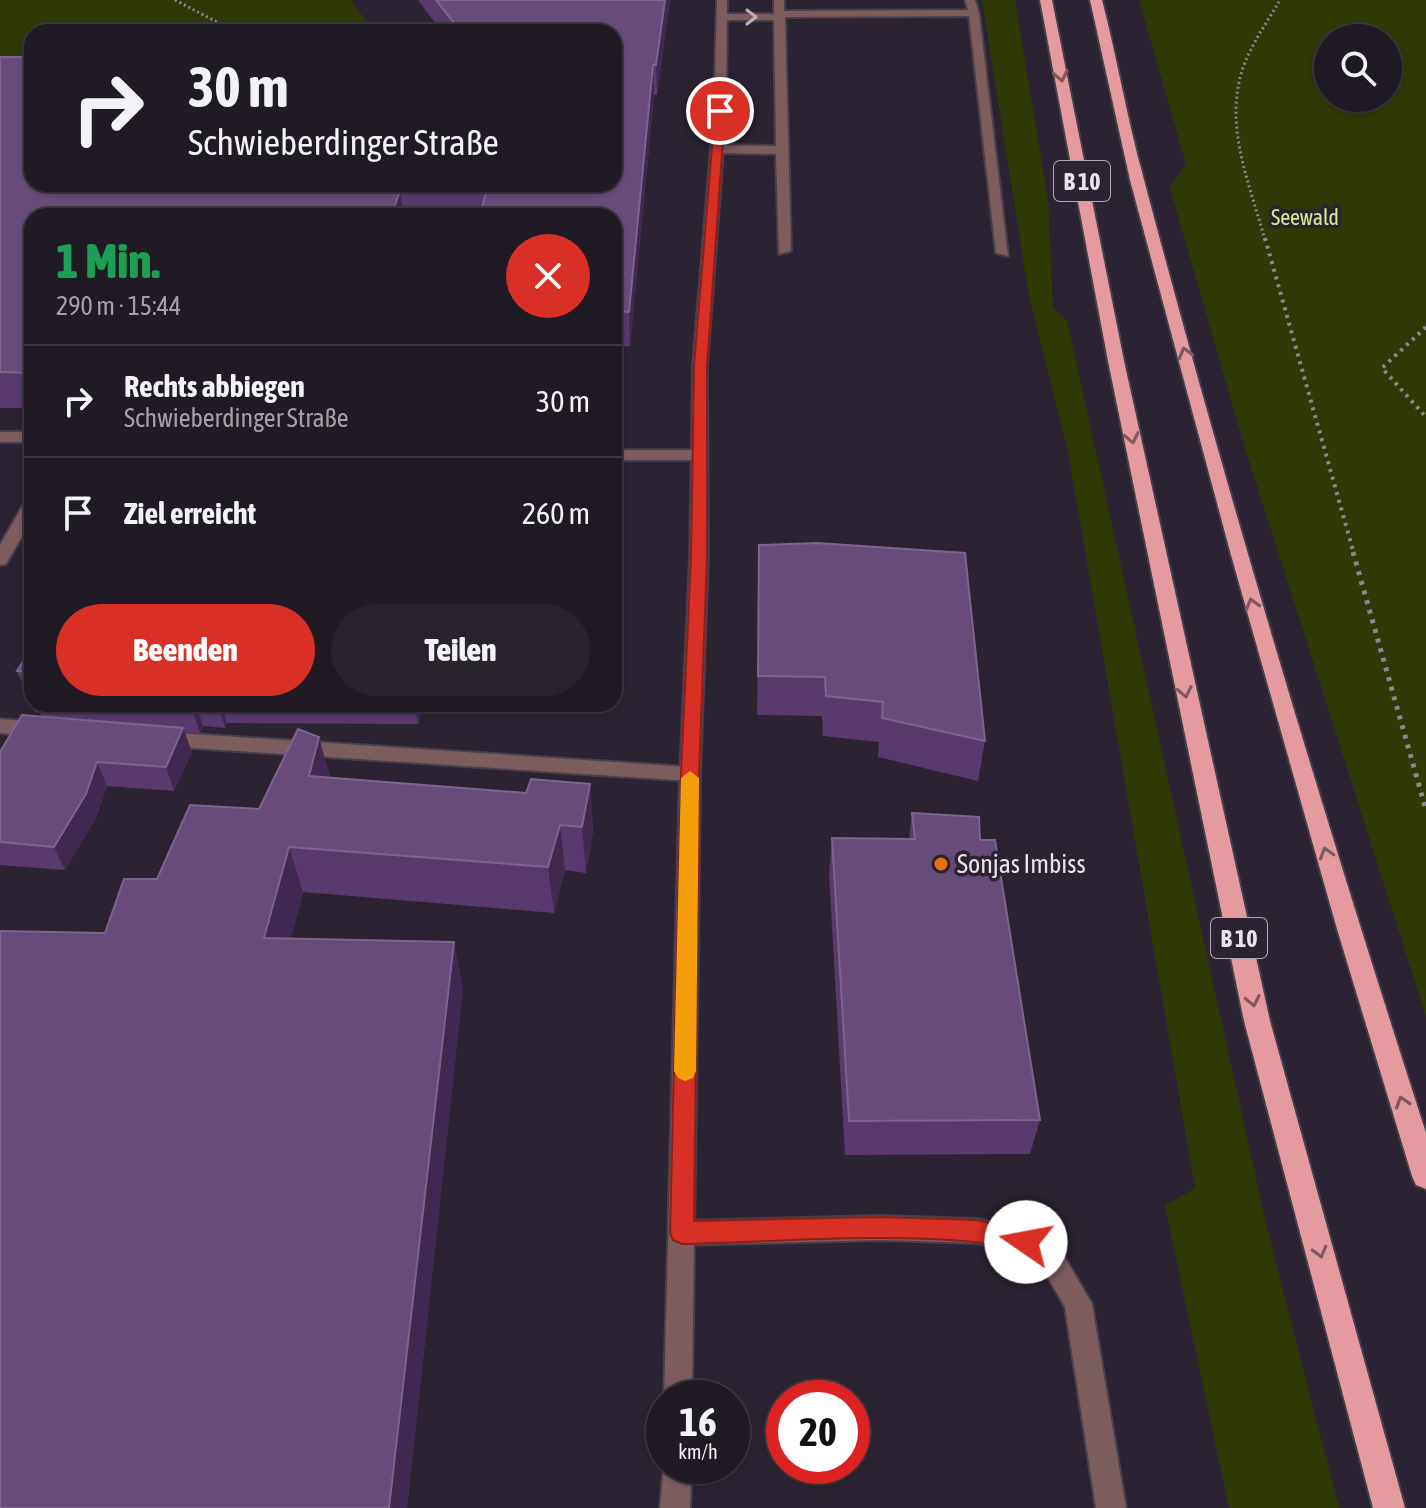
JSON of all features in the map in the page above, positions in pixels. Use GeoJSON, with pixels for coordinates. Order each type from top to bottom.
{"type":"FeatureCollection","features":[{"type":"Feature","properties":{"kind":"highway","name":"B 10"},"geometry":{"type":"LineString","coordinates":[[1046,0],[1116,361],[1257,1021],[1389,1508]]}},
{"type":"Feature","properties":{"kind":"highway","name":"B 10"},"geometry":{"type":"LineString","coordinates":[[1096,0],[1136,175],[1251,601],[1377,1024],[1426,1176]]}},
{"type":"Feature","properties":{"kind":"street"},"geometry":{"type":"LineString","coordinates":[[779,0],[784,251]]}},
{"type":"Feature","properties":{"kind":"street"},"geometry":{"type":"LineString","coordinates":[[970,0],[1003,253]]}},
{"type":"Feature","properties":{"kind":"street"},"geometry":{"type":"LineString","coordinates":[[678,1380],[690,774],[699,559],[700,366],[717,149],[722,8],[780,15],[974,13]]}},
{"type":"Feature","properties":{"kind":"street"},"geometry":{"type":"LineString","coordinates":[[717,149],[782,150]]}},
{"type":"Feature","properties":{"kind":"street"},"geometry":{"type":"LineString","coordinates":[[0,437],[24,437]]}},
{"type":"Feature","properties":{"kind":"street"},"geometry":{"type":"LineString","coordinates":[[622,455],[698,455]]}},
{"type":"Feature","properties":{"kind":"street"},"geometry":{"type":"LineString","coordinates":[[0,560],[24,518]]}},
{"type":"Feature","properties":{"kind":"street"},"geometry":{"type":"LineString","coordinates":[[0,726],[63,731]]}},
{"type":"Feature","properties":{"kind":"street"},"geometry":{"type":"LineString","coordinates":[[143,738],[690,774]]}},
{"type":"Feature","properties":{"kind":"street"},"geometry":{"type":"LineString","coordinates":[[682,1233],[881,1228],[977,1231],[1026,1242],[1055,1265],[1078,1304],[1111,1508]]}},
{"type":"Feature","properties":{"kind":"street"},"geometry":{"type":"LineString","coordinates":[[675,1508],[676,1484]]}},
{"type":"Feature","properties":{"kind":"path"},"geometry":{"type":"LineString","coordinates":[[175,0],[221,24]]}},
{"type":"Feature","properties":{"kind":"path"},"geometry":{"type":"LineString","coordinates":[[1280,0],[1247,58],[1238,85],[1235,132],[1426,810]]}},
{"type":"Feature","properties":{"kind":"path"},"geometry":{"type":"LineString","coordinates":[[1426,327],[1382,368],[1426,417]]}},
{"type":"Feature","properties":{"kind":"green space"},"geometry":{"type":"Polygon","coordinates":[[[0,0],[351,0],[368,24],[24,24],[24,75],[0,75],[0,0]]]}},
{"type":"Feature","properties":{"kind":"green space"},"geometry":{"type":"Polygon","coordinates":[[[982,0],[1015,0],[1048,199],[1053,307],[1067,321],[1267,1228],[1339,1508],[1229,1508],[1165,1206],[1195,1188],[1068,452],[1029,296],[982,0]]]}},
{"type":"Feature","properties":{"kind":"green space","name":"Seewald"},"geometry":{"type":"Polygon","coordinates":[[[1139,0],[1426,0],[1426,1016],[1244,445],[1170,188],[1186,164],[1139,0]]]}},
{"type":"Feature","properties":{"kind":"building"},"geometry":{"type":"Polygon","coordinates":[[[436,0],[665,0],[656,65],[653,65],[629,312],[622,312],[622,208],[482,208],[486,192],[622,192],[622,24],[455,24],[436,0]]]}},
{"type":"Feature","properties":{"kind":"building"},"geometry":{"type":"Polygon","coordinates":[[[0,57],[24,57],[24,192],[400,192],[394,208],[24,208],[24,373],[0,372],[0,57]]]}},
{"type":"Feature","properties":{"kind":"building"},"geometry":{"type":"Polygon","coordinates":[[[817,543],[965,553],[985,741],[882,718],[883,702],[826,696],[825,677],[758,676],[759,545],[817,543]]]}},
{"type":"Feature","properties":{"kind":"building"},"geometry":{"type":"Polygon","coordinates":[[[24,660],[24,672],[17,671],[24,660]]]}},
{"type":"Feature","properties":{"kind":"building"},"geometry":{"type":"Polygon","coordinates":[[[22,715],[183,728],[166,767],[97,762],[86,794],[54,847],[0,842],[0,752],[22,715]]]}},
{"type":"Feature","properties":{"kind":"building"},"geometry":{"type":"Polygon","coordinates":[[[298,729],[319,737],[309,776],[526,793],[531,779],[590,784],[582,827],[560,825],[548,867],[289,847],[264,938],[454,942],[389,1508],[0,1508],[0,931],[105,933],[124,879],[157,879],[190,805],[259,809],[298,729]]]}},
{"type":"Feature","properties":{"kind":"building"},"geometry":{"type":"Polygon","coordinates":[[[912,813],[979,817],[980,840],[995,840],[1040,1120],[849,1121],[832,838],[915,839],[912,813]]]}},
{"type":"Feature","properties":{"kind":"slow traffic"},"geometry":{"type":"LineString","coordinates":[[685,1071],[690,778]]}},
{"type":"Feature","properties":{"kind":"place","name":"Sonjas Imbiss"},"geometry":{"type":"Point","coordinates":[941,864]}},
{"type":"Feature","properties":{"kind":"route"},"geometry":{"type":"LineString","coordinates":[[720,111],[700,366],[699,559],[690,774],[682,1233],[881,1228],[977,1231],[1026,1242]]}}]}
